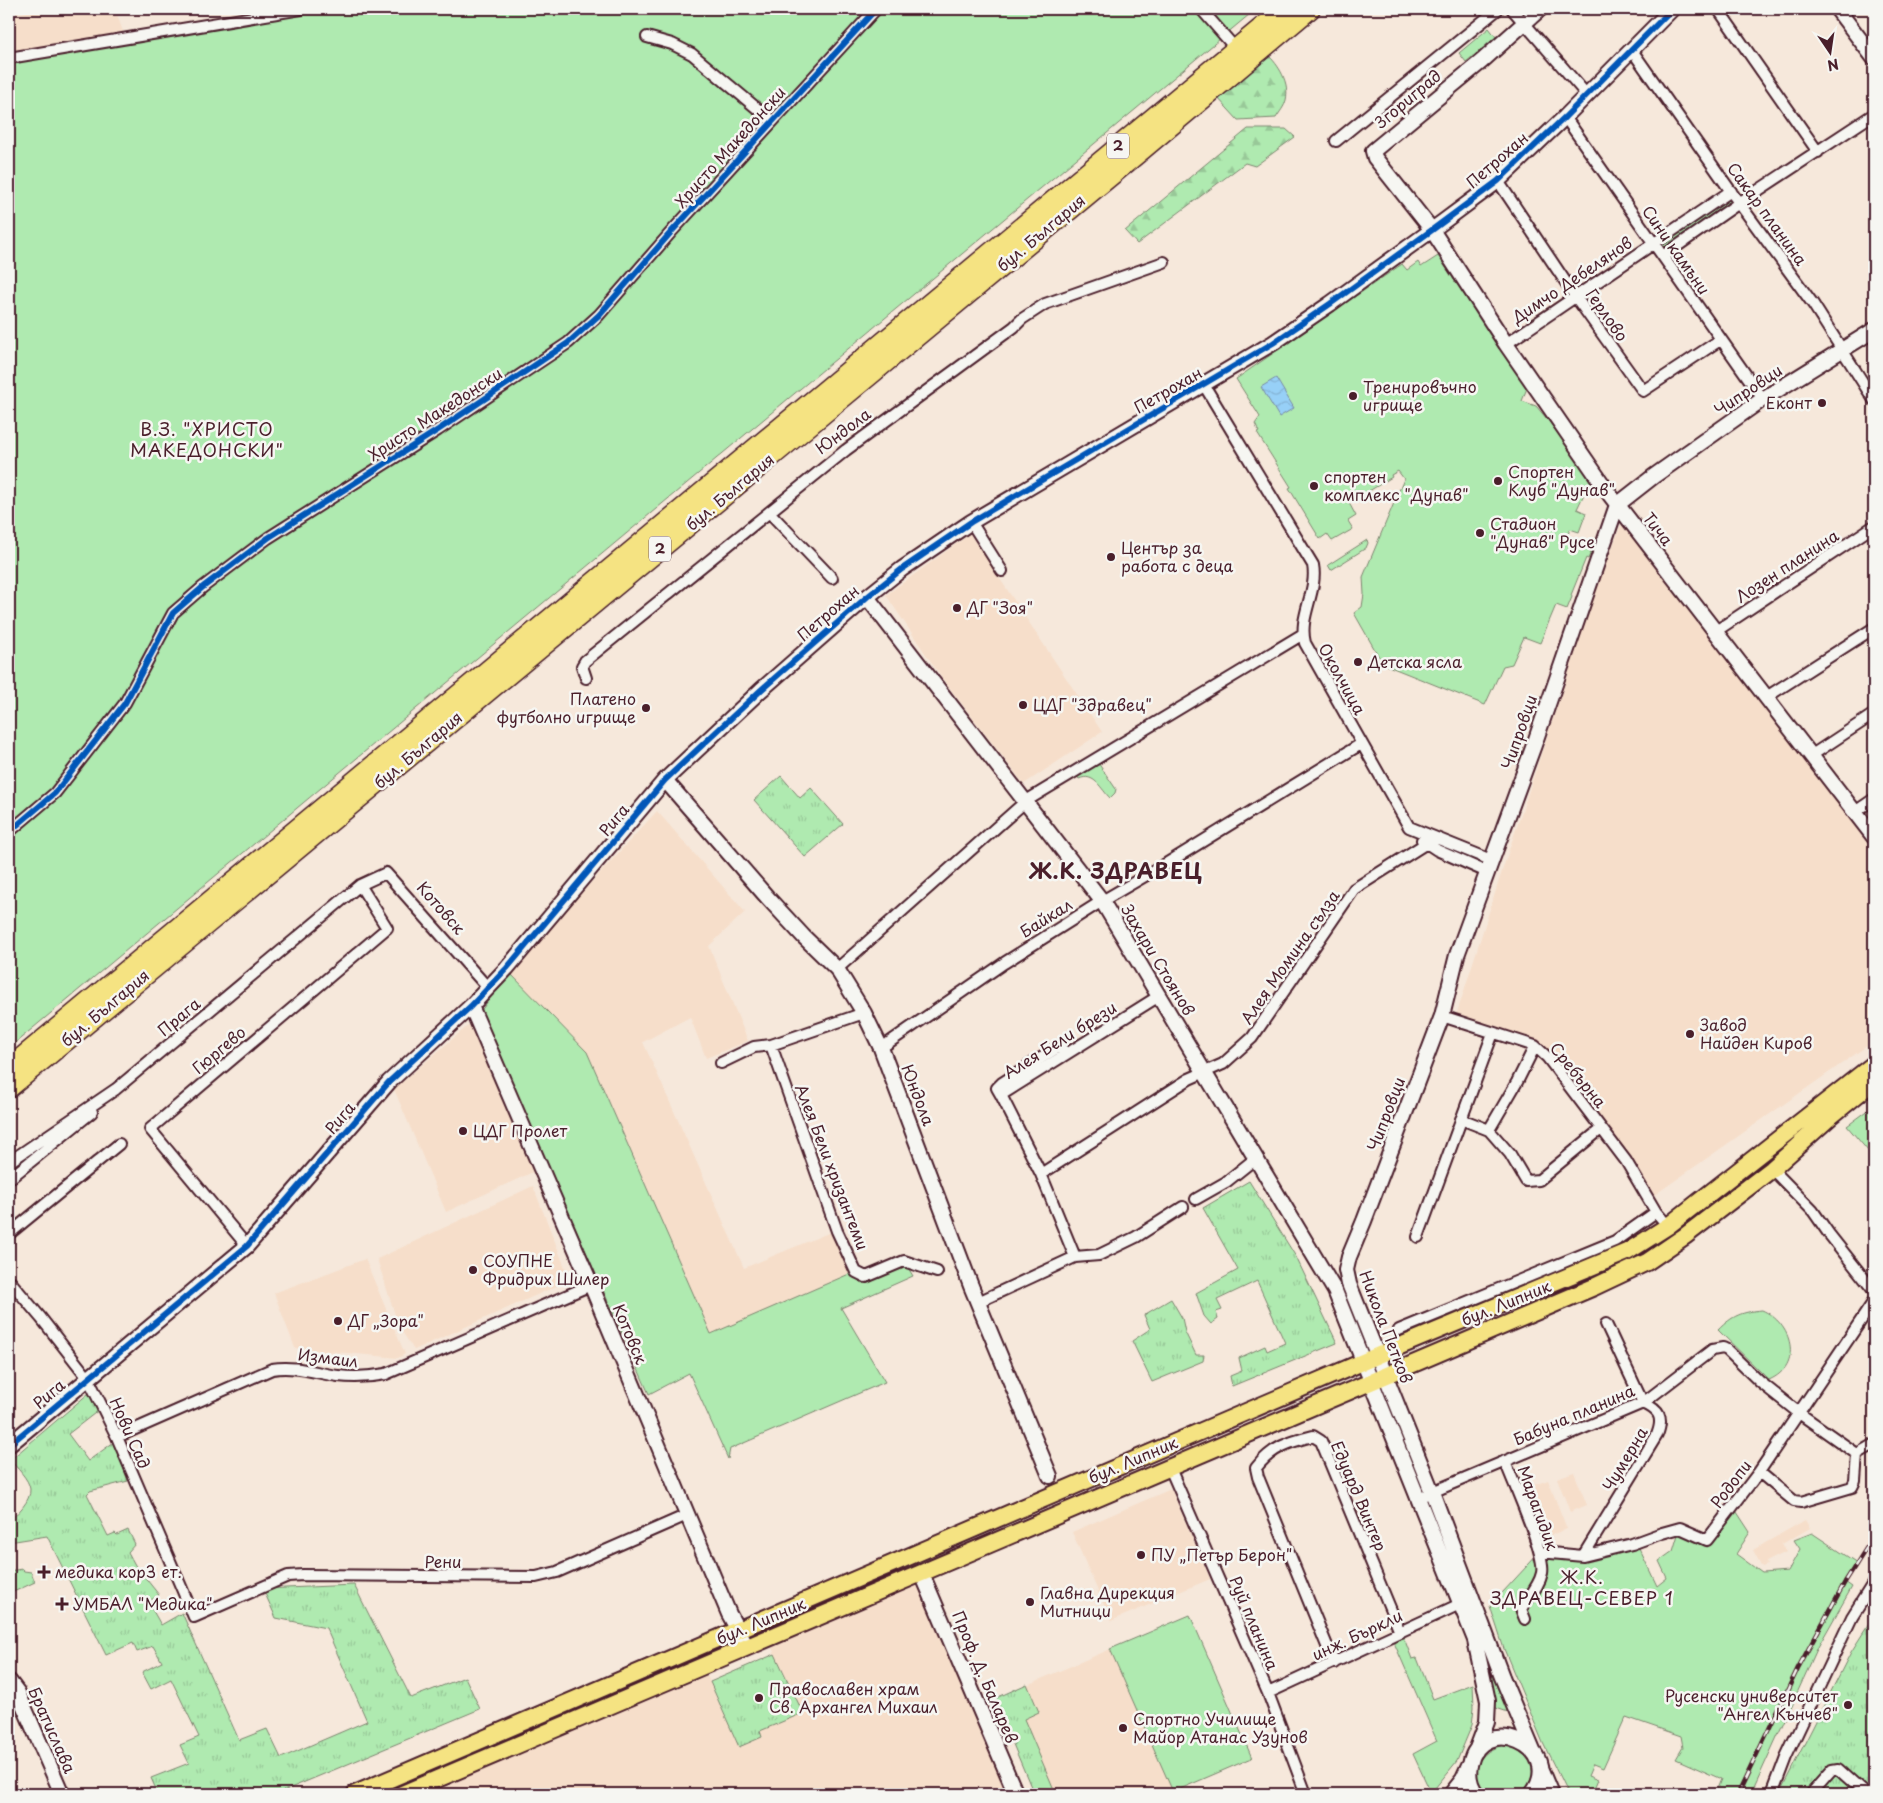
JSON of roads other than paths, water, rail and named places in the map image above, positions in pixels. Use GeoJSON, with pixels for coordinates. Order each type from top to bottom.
{"type":"FeatureCollection","features":[{"type":"Feature","properties":{"kind":"highway","name":"бул. България"},"geometry":{"type":"LineString","coordinates":[[9,1068],[1284,9]]}},
{"type":"Feature","properties":{"kind":"highway","name":"бул. България"},"geometry":{"type":"LineString","coordinates":[[9,1088],[1310,9]]}},
{"type":"Feature","properties":{"kind":"main road","name":"бул. Липник"},"geometry":{"type":"LineString","coordinates":[[354,1794],[1371,1359],[1618,1256],[1668,1226],[1874,1064]]}},
{"type":"Feature","properties":{"kind":"main road","name":"бул. Липник"},"geometry":{"type":"LineString","coordinates":[[402,1794],[922,1574],[1169,1466],[1594,1287],[1647,1262],[1772,1169],[1831,1116],[1874,1081]]}},
{"type":"Feature","properties":{"kind":"street"},"geometry":{"type":"LineString","coordinates":[[10,56],[301,9]]}},
{"type":"Feature","properties":{"kind":"street","name":"Христо Македонски"},"geometry":{"type":"LineString","coordinates":[[9,832],[55,793],[125,703],[173,613],[203,587],[268,538],[438,430],[568,342],[599,315],[673,230],[876,9]]}},
{"type":"Feature","properties":{"kind":"street"},"geometry":{"type":"LineString","coordinates":[[1201,9],[1236,49]]}},
{"type":"Feature","properties":{"kind":"street"},"geometry":{"type":"LineString","coordinates":[[1336,141],[1498,9]]}},
{"type":"Feature","properties":{"kind":"street"},"geometry":{"type":"LineString","coordinates":[[1512,9],[1586,94]]}},
{"type":"Feature","properties":{"kind":"street","name":"Згориград"},"geometry":{"type":"LineString","coordinates":[[1432,230],[1375,158],[1374,151],[1540,9]]}},
{"type":"Feature","properties":{"kind":"street","name":"Петрохан"},"geometry":{"type":"LineString","coordinates":[[665,780],[761,690],[867,597],[902,569],[971,522],[1281,338],[1498,181],[1565,117],[1672,9]]}},
{"type":"Feature","properties":{"kind":"street"},"geometry":{"type":"LineString","coordinates":[[1718,9],[1818,152]]}},
{"type":"Feature","properties":{"kind":"street"},"geometry":{"type":"LineString","coordinates":[[1837,9],[1874,58]]}},
{"type":"Feature","properties":{"kind":"street"},"geometry":{"type":"LineString","coordinates":[[647,37],[672,44],[692,54],[772,121]]}},
{"type":"Feature","properties":{"kind":"street","name":"Сакар планина"},"geometry":{"type":"LineString","coordinates":[[1631,49],[1739,203],[1813,304],[1874,400]]}},
{"type":"Feature","properties":{"kind":"street"},"geometry":{"type":"LineString","coordinates":[[1663,256],[1739,203],[1874,114]]}},
{"type":"Feature","properties":{"kind":"street","name":"Сини камъни"},"geometry":{"type":"LineString","coordinates":[[1565,117],[1763,400]]}},
{"type":"Feature","properties":{"kind":"street","name":"Герлово"},"geometry":{"type":"LineString","coordinates":[[1498,181],[1575,296],[1643,391],[1720,340]]}},
{"type":"Feature","properties":{"kind":"street","name":"Димчо Дебелянов"},"geometry":{"type":"LineString","coordinates":[[1506,344],[1731,191]]}},
{"type":"Feature","properties":{"kind":"street","name":"Тича"},"geometry":{"type":"LineString","coordinates":[[1432,230],[1506,344],[1617,505],[1874,837]]}},
{"type":"Feature","properties":{"kind":"street","name":"Юндола"},"geometry":{"type":"LineString","coordinates":[[586,678],[582,666],[585,661],[854,444],[1014,327],[1022,319],[1046,304],[1164,262]]}},
{"type":"Feature","properties":{"kind":"street","name":"Чипровци"},"geometry":{"type":"LineString","coordinates":[[1347,1262],[1442,1016],[1457,955],[1617,505],[1654,476],[1763,400],[1874,330]]}},
{"type":"Feature","properties":{"kind":"street","name":"Околчица"},"geometry":{"type":"LineString","coordinates":[[1204,385],[1313,565],[1313,581],[1303,624],[1303,634],[1312,657],[1409,827],[1425,844]]}},
{"type":"Feature","properties":{"kind":"street"},"geometry":{"type":"LineString","coordinates":[[769,512],[832,578]]}},
{"type":"Feature","properties":{"kind":"street"},"geometry":{"type":"LineString","coordinates":[[971,522],[1002,571]]}},
{"type":"Feature","properties":{"kind":"street","name":"Лозен планина"},"geometry":{"type":"LineString","coordinates":[[1716,631],[1874,526]]}},
{"type":"Feature","properties":{"kind":"street","name":"Захари Стоянов"},"geometry":{"type":"LineString","coordinates":[[867,597],[1102,901],[1256,1158],[1312,1256],[1335,1291]]}},
{"type":"Feature","properties":{"kind":"street"},"geometry":{"type":"LineString","coordinates":[[1765,698],[1874,628]]}},
{"type":"Feature","properties":{"kind":"street"},"geometry":{"type":"LineString","coordinates":[[838,969],[1026,802],[1303,634]]}},
{"type":"Feature","properties":{"kind":"street"},"geometry":{"type":"LineString","coordinates":[[1812,755],[1874,714]]}},
{"type":"Feature","properties":{"kind":"street","name":"Байкал"},"geometry":{"type":"LineString","coordinates":[[881,1048],[1004,963],[1102,901],[1361,744]]}},
{"type":"Feature","properties":{"kind":"street","name":"Юндола"},"geometry":{"type":"LineString","coordinates":[[665,780],[767,897],[804,937],[838,969],[864,1013],[881,1048],[978,1302],[1050,1476]]}},
{"type":"Feature","properties":{"kind":"street","name":"Рига"},"geometry":{"type":"LineString","coordinates":[[9,1445],[247,1246],[389,1082],[488,988],[665,780]]}},
{"type":"Feature","properties":{"kind":"street"},"geometry":{"type":"LineString","coordinates":[[1855,812],[1874,799]]}},
{"type":"Feature","properties":{"kind":"street"},"geometry":{"type":"LineString","coordinates":[[1409,827],[1489,866]]}},
{"type":"Feature","properties":{"kind":"street"},"geometry":{"type":"LineString","coordinates":[[1425,844],[1489,866]]}},
{"type":"Feature","properties":{"kind":"street","name":"Алея Момина сълза"},"geometry":{"type":"LineString","coordinates":[[1205,1072],[1222,1064],[1252,1038],[1354,890],[1425,844]]}},
{"type":"Feature","properties":{"kind":"street","name":"Котовск"},"geometry":{"type":"LineString","coordinates":[[360,885],[386,873],[488,988]]}},
{"type":"Feature","properties":{"kind":"street","name":"Прага"},"geometry":{"type":"LineString","coordinates":[[9,1162],[116,1089],[360,885]]}},
{"type":"Feature","properties":{"kind":"street","name":"Гюргево"},"geometry":{"type":"LineString","coordinates":[[247,1246],[150,1129],[387,928],[360,885]]}},
{"type":"Feature","properties":{"kind":"street","name":"Алея Бели брези"},"geometry":{"type":"LineString","coordinates":[[1075,1258],[1041,1174],[1001,1095],[1158,996]]}},
{"type":"Feature","properties":{"kind":"street","name":"Котовск"},"geometry":{"type":"LineString","coordinates":[[471,1006],[687,1515],[737,1631],[747,1647]]}},
{"type":"Feature","properties":{"kind":"street"},"geometry":{"type":"LineString","coordinates":[[721,1064],[754,1047],[772,1046],[864,1013]]}},
{"type":"Feature","properties":{"kind":"street","name":"Сребърна"},"geometry":{"type":"LineString","coordinates":[[1442,1016],[1535,1046],[1547,1057],[1626,1161],[1656,1212],[1668,1226]]}},
{"type":"Feature","properties":{"kind":"street"},"geometry":{"type":"LineString","coordinates":[[1418,1237],[1493,1033]]}},
{"type":"Feature","properties":{"kind":"street","name":"Алея Бели хризантеми"},"geometry":{"type":"LineString","coordinates":[[772,1046],[837,1231],[856,1272],[866,1277],[904,1261],[937,1272]]}},
{"type":"Feature","properties":{"kind":"street"},"geometry":{"type":"LineString","coordinates":[[1489,1130],[1517,1082],[1535,1046]]}},
{"type":"Feature","properties":{"kind":"street"},"geometry":{"type":"LineString","coordinates":[[1041,1174],[1205,1072]]}},
{"type":"Feature","properties":{"kind":"street"},"geometry":{"type":"LineString","coordinates":[[9,1179],[89,1115],[116,1089]]}},
{"type":"Feature","properties":{"kind":"street"},"geometry":{"type":"LineString","coordinates":[[1461,1119],[1489,1130],[1510,1154],[1526,1182],[1539,1180],[1601,1129]]}},
{"type":"Feature","properties":{"kind":"street"},"geometry":{"type":"LineString","coordinates":[[9,1234],[119,1144]]}},
{"type":"Feature","properties":{"kind":"street"},"geometry":{"type":"LineString","coordinates":[[1196,1200],[1226,1182],[1256,1158]]}},
{"type":"Feature","properties":{"kind":"street"},"geometry":{"type":"LineString","coordinates":[[1772,1169],[1813,1211],[1828,1234],[1874,1291]]}},
{"type":"Feature","properties":{"kind":"street"},"geometry":{"type":"LineString","coordinates":[[978,1302],[1075,1258],[1099,1255],[1136,1237],[1184,1207]]}},
{"type":"Feature","properties":{"kind":"street"},"geometry":{"type":"LineString","coordinates":[[1399,1330],[1614,1240],[1656,1212]]}},
{"type":"Feature","properties":{"kind":"street"},"geometry":{"type":"LineString","coordinates":[[1312,1256],[1325,1265],[1347,1262]]}},
{"type":"Feature","properties":{"kind":"street","name":"Никола Петков"},"geometry":{"type":"LineString","coordinates":[[1347,1262],[1338,1277],[1335,1291],[1371,1359]]}},
{"type":"Feature","properties":{"kind":"street","name":"Никола Петков"},"geometry":{"type":"LineString","coordinates":[[1347,1262],[1346,1270],[1349,1284],[1371,1359],[1418,1498],[1475,1640],[1488,1702],[1487,1722],[1473,1757],[1463,1779],[1451,1794]]}},
{"type":"Feature","properties":{"kind":"street","name":"Нови Сад"},"geometry":{"type":"LineString","coordinates":[[9,1280],[88,1378],[117,1437],[194,1617]]}},
{"type":"Feature","properties":{"kind":"street","name":"Измаил"},"geometry":{"type":"LineString","coordinates":[[117,1437],[272,1368],[284,1367],[348,1377],[367,1378],[386,1374],[591,1285]]}},
{"type":"Feature","properties":{"kind":"street","name":"Родопи"},"geometry":{"type":"LineString","coordinates":[[1540,1552],[1582,1556],[1632,1544],[1680,1528],[1707,1540],[1759,1472],[1874,1301]]}},
{"type":"Feature","properties":{"kind":"street","name":"Чумерна"},"geometry":{"type":"LineString","coordinates":[[1582,1556],[1658,1435],[1661,1425],[1660,1417],[1653,1408],[1643,1403],[1606,1324]]}},
{"type":"Feature","properties":{"kind":"street","name":"Бабуна планина"},"geometry":{"type":"LineString","coordinates":[[1418,1498],[1643,1403],[1712,1350],[1723,1348],[1727,1350],[1760,1382],[1799,1413]]}},
{"type":"Feature","properties":{"kind":"street","name":"Никола Петков"},"geometry":{"type":"LineString","coordinates":[[1378,1378],[1432,1492],[1502,1677],[1551,1794]]}},
{"type":"Feature","properties":{"kind":"street"},"geometry":{"type":"LineString","coordinates":[[1799,1413],[1857,1454]]}},
{"type":"Feature","properties":{"kind":"street","name":"Едуард Винтер"},"geometry":{"type":"LineString","coordinates":[[1334,1662],[1258,1477],[1256,1468],[1263,1458],[1276,1448],[1313,1436],[1321,1440],[1400,1632]]}},
{"type":"Feature","properties":{"kind":"street"},"geometry":{"type":"LineString","coordinates":[[1857,1454],[1874,1444]]}},
{"type":"Feature","properties":{"kind":"street"},"geometry":{"type":"LineString","coordinates":[[1759,1472],[1794,1500],[1801,1502],[1852,1487],[1855,1482],[1857,1454]]}},
{"type":"Feature","properties":{"kind":"street","name":"Марагидик"},"geometry":{"type":"LineString","coordinates":[[1505,1461],[1540,1552],[1542,1572],[1535,1591],[1521,1609],[1525,1619]]}},
{"type":"Feature","properties":{"kind":"street","name":"Руй планина"},"geometry":{"type":"LineString","coordinates":[[1169,1466],[1268,1693],[1306,1794]]}},
{"type":"Feature","properties":{"kind":"street"},"geometry":{"type":"LineString","coordinates":[[1046,1498],[1050,1476],[1068,1488]]}},
{"type":"Feature","properties":{"kind":"street","name":"Рени"},"geometry":{"type":"LineString","coordinates":[[194,1617],[288,1576],[536,1577],[557,1572],[687,1515]]}},
{"type":"Feature","properties":{"kind":"street","name":"Проф. Д. Баларев"},"geometry":{"type":"LineString","coordinates":[[922,1574],[1016,1794]]}},
{"type":"Feature","properties":{"kind":"street"},"geometry":{"type":"LineString","coordinates":[[1772,1794],[1786,1757],[1852,1617],[1874,1582]]}},
{"type":"Feature","properties":{"kind":"street","name":"инж. Бъркли"},"geometry":{"type":"LineString","coordinates":[[1268,1693],[1460,1604]]}},
{"type":"Feature","properties":{"kind":"street","name":"Братислава"},"geometry":{"type":"LineString","coordinates":[[9,1681],[13,1695],[62,1794]]}},
{"type":"Feature","properties":{"kind":"street"},"geometry":{"type":"LineString","coordinates":[[1477,1794],[1470,1783],[1469,1773],[1473,1757],[1492,1739],[1501,1737],[1520,1740],[1532,1751]]}},
{"type":"Feature","properties":{"kind":"street"},"geometry":{"type":"LineString","coordinates":[[1532,1794],[1539,1780],[1539,1764]]}},
{"type":"Feature","properties":{"kind":"street"},"geometry":{"type":"LineString","coordinates":[[1811,1794],[1832,1770],[1838,1769],[1866,1794]]}},
{"type":"Feature","properties":{"kind":"water"},"geometry":{"type":"Polygon","coordinates":[[[1276,378],[1294,408],[1279,417],[1261,387],[1276,378]]]}},
{"type":"Feature","properties":{"kind":"railway"},"geometry":{"type":"LineString","coordinates":[[1738,1794],[1798,1668],[1845,1582],[1874,1536]]}},
{"type":"Feature","properties":{"kind":"place","name":"Тренировъчно игрище"},"geometry":{"type":"Point","coordinates":[1353,396]}},
{"type":"Feature","properties":{"kind":"place","name":"Еконт"},"geometry":{"type":"Point","coordinates":[1822,403]}},
{"type":"Feature","properties":{"kind":"place","name":"Спортен Клуб \"Дунав\""},"geometry":{"type":"Point","coordinates":[1498,481]}},
{"type":"Feature","properties":{"kind":"place","name":"спортен комплекс \"Дунав\""},"geometry":{"type":"Point","coordinates":[1314,486]}},
{"type":"Feature","properties":{"kind":"place","name":"Стадион \"Дунав\" Русе"},"geometry":{"type":"Point","coordinates":[1480,533]}},
{"type":"Feature","properties":{"kind":"place","name":"Център за работа с деца"},"geometry":{"type":"Point","coordinates":[1111,557]}},
{"type":"Feature","properties":{"kind":"place","name":"ДГ \"Зоя\""},"geometry":{"type":"Point","coordinates":[957,608]}},
{"type":"Feature","properties":{"kind":"place","name":"Детска ясла"},"geometry":{"type":"Point","coordinates":[1358,662]}},
{"type":"Feature","properties":{"kind":"place","name":"ЦДГ \"Здравец\""},"geometry":{"type":"Point","coordinates":[1023,705]}},
{"type":"Feature","properties":{"kind":"place","name":"Платено футболно игрище"},"geometry":{"type":"Point","coordinates":[646,708]}},
{"type":"Feature","properties":{"kind":"place","name":"Завод Найден Киров"},"geometry":{"type":"Point","coordinates":[1690,1034]}},
{"type":"Feature","properties":{"kind":"place","name":"ЦДГ Пролет"},"geometry":{"type":"Point","coordinates":[463,1131]}},
{"type":"Feature","properties":{"kind":"place","name":"СОУПНЕ Фридрих Шилер"},"geometry":{"type":"Point","coordinates":[473,1270]}},
{"type":"Feature","properties":{"kind":"place","name":"ДГ „Зора\""},"geometry":{"type":"Point","coordinates":[338,1321]}},
{"type":"Feature","properties":{"kind":"place","name":"ПУ „Петър Берон\""},"geometry":{"type":"Point","coordinates":[1141,1555]}},
{"type":"Feature","properties":{"kind":"place","name":"медика кор3 ет."},"geometry":{"type":"Point","coordinates":[44,1572]}},
{"type":"Feature","properties":{"kind":"place","name":"Главна Дирекция Митници"},"geometry":{"type":"Point","coordinates":[1030,1602]}},
{"type":"Feature","properties":{"kind":"place","name":"УМБАЛ \"Медика\""},"geometry":{"type":"Point","coordinates":[62,1604]}},
{"type":"Feature","properties":{"kind":"place","name":"Православен храм Св. Архангел Михаил"},"geometry":{"type":"Point","coordinates":[759,1698]}},
{"type":"Feature","properties":{"kind":"place","name":"Русенски университет \"Ангел Кънчев\""},"geometry":{"type":"Point","coordinates":[1848,1705]}},
{"type":"Feature","properties":{"kind":"place","name":"Спортно Училище Майор Атанас Узунов"},"geometry":{"type":"Point","coordinates":[1123,1728]}},
{"type":"Feature","properties":{"kind":"district","name":"В.З. \"ХРИСТО МАКЕДОНСКИ\""},"geometry":{"type":"Point","coordinates":[207,440]}},
{"type":"Feature","properties":{"kind":"district","name":"Ж.К. ЗДРАВЕЦ"},"geometry":{"type":"Point","coordinates":[1116,872]}},
{"type":"Feature","properties":{"kind":"district","name":"Ж.К. ЗДРАВЕЦ-СЕВЕР 1"},"geometry":{"type":"Point","coordinates":[1582,1588]}}]}
